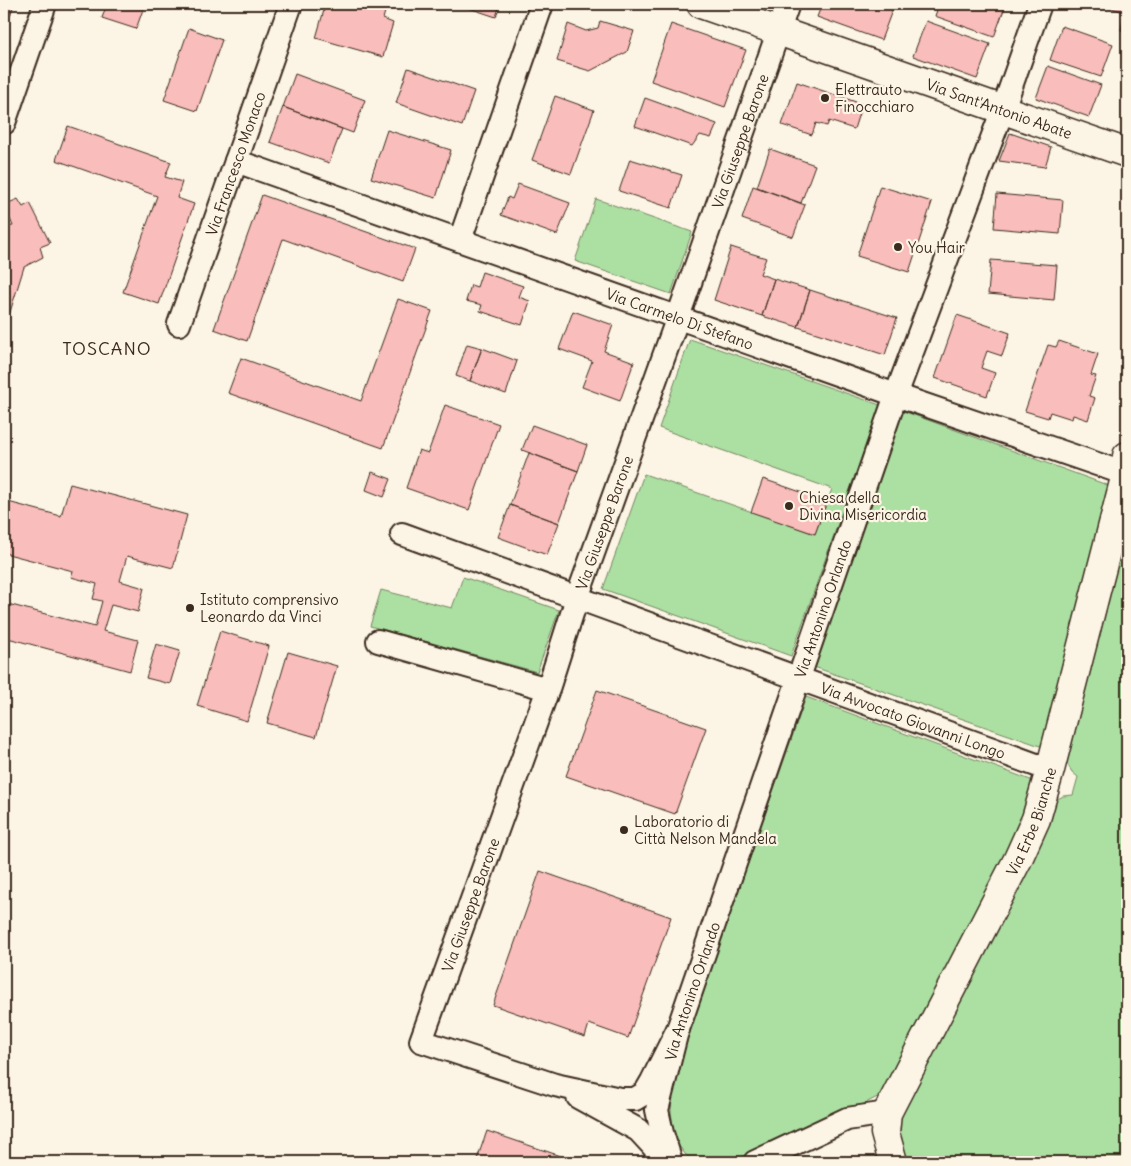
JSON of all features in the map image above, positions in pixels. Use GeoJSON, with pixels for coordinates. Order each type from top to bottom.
{"type":"FeatureCollection","features":[{"type":"Feature","properties":{"kind":"street"},"geometry":{"type":"LineString","coordinates":[[4,123],[45,4]]}},
{"type":"Feature","properties":{"kind":"street","name":"Via Francesco Monaco"},"geometry":{"type":"LineString","coordinates":[[179,324],[291,4]]}},
{"type":"Feature","properties":{"kind":"street"},"geometry":{"type":"LineString","coordinates":[[460,240],[542,4]]}},
{"type":"Feature","properties":{"kind":"street","name":"Via Sant'Antonio Abate"},"geometry":{"type":"LineString","coordinates":[[701,4],[1127,153]]}},
{"type":"Feature","properties":{"kind":"street","name":"Via Giuseppe Barone"},"geometry":{"type":"LineString","coordinates":[[555,1085],[421,1041],[548,689],[577,598],[788,4]]}},
{"type":"Feature","properties":{"kind":"street","name":"Via Antonino Orlando"},"geometry":{"type":"LineString","coordinates":[[669,1162],[657,1110],[678,1029],[896,395],[1003,109],[1040,4]]}},
{"type":"Feature","properties":{"kind":"street","name":"Via Carmelo Di Stefano"},"geometry":{"type":"LineString","coordinates":[[236,161],[896,395],[1126,465]]}},
{"type":"Feature","properties":{"kind":"street","name":"Via Erbe Bianche"},"geometry":{"type":"LineString","coordinates":[[893,1162],[885,1133],[887,1113],[1018,858],[1036,819],[1126,465]]}},
{"type":"Feature","properties":{"kind":"street","name":"Via Avvocato Giovanni Longo"},"geometry":{"type":"LineString","coordinates":[[402,534],[1050,770]]}},
{"type":"Feature","properties":{"kind":"street"},"geometry":{"type":"LineString","coordinates":[[378,641],[548,689]]}},
{"type":"Feature","properties":{"kind":"street"},"geometry":{"type":"LineString","coordinates":[[555,1085],[620,1099],[635,1099],[645,1094],[678,1029]]}},
{"type":"Feature","properties":{"kind":"street"},"geometry":{"type":"LineString","coordinates":[[555,1085],[638,1130],[661,1156],[669,1162]]}},
{"type":"Feature","properties":{"kind":"street"},"geometry":{"type":"LineString","coordinates":[[755,1162],[847,1119],[887,1113]]}},
{"type":"Feature","properties":{"kind":"green space"},"geometry":{"type":"Polygon","coordinates":[[[596,199],[692,232],[671,294],[575,261],[596,199]]]}},
{"type":"Feature","properties":{"kind":"green space"},"geometry":{"type":"Polygon","coordinates":[[[690,339],[880,405],[791,656],[603,589],[644,474],[815,534],[832,489],[659,428],[690,339]]]}},
{"type":"Feature","properties":{"kind":"green space"},"geometry":{"type":"Polygon","coordinates":[[[903,411],[1107,485],[1111,491],[1043,747],[814,667],[903,411]]]}},
{"type":"Feature","properties":{"kind":"green space"},"geometry":{"type":"Polygon","coordinates":[[[1127,517],[1127,1162],[903,1162],[898,1130],[905,1104],[1053,802],[1063,796],[1073,795],[1078,777],[1072,772],[1065,760],[1127,517]]]}},
{"type":"Feature","properties":{"kind":"green space"},"geometry":{"type":"Polygon","coordinates":[[[463,577],[559,610],[537,672],[370,626],[381,590],[452,608],[463,577]]]}},
{"type":"Feature","properties":{"kind":"green space"},"geometry":{"type":"Polygon","coordinates":[[[806,697],[1036,782],[1017,836],[883,1094],[860,1106],[829,1114],[733,1162],[695,1162],[685,1154],[674,1139],[671,1110],[673,1089],[691,1027],[806,697]]]}},
{"type":"Feature","properties":{"kind":"building"},"geometry":{"type":"Polygon","coordinates":[[[4,4],[14,4],[4,33],[4,4]]]}},
{"type":"Feature","properties":{"kind":"building"},"geometry":{"type":"Polygon","coordinates":[[[107,4],[145,4],[136,29],[102,18],[107,4]]]}},
{"type":"Feature","properties":{"kind":"building"},"geometry":{"type":"Polygon","coordinates":[[[320,4],[387,4],[383,19],[393,23],[383,57],[316,38],[324,10],[318,8],[320,4]]]}},
{"type":"Feature","properties":{"kind":"building"},"geometry":{"type":"Polygon","coordinates":[[[457,4],[500,4],[496,17],[457,4]]]}},
{"type":"Feature","properties":{"kind":"building"},"geometry":{"type":"Polygon","coordinates":[[[822,4],[880,4],[893,8],[881,40],[817,17],[822,4]]]}},
{"type":"Feature","properties":{"kind":"building"},"geometry":{"type":"Polygon","coordinates":[[[939,4],[1006,4],[994,37],[935,16],[939,4]]]}},
{"type":"Feature","properties":{"kind":"building"},"geometry":{"type":"Polygon","coordinates":[[[1098,4],[1127,4],[1125,12],[1098,4]]]}},
{"type":"Feature","properties":{"kind":"building"},"geometry":{"type":"Polygon","coordinates":[[[1125,9],[1127,9],[1127,32],[1121,30],[1125,9]]]}},
{"type":"Feature","properties":{"kind":"building"},"geometry":{"type":"Polygon","coordinates":[[[600,21],[634,31],[627,52],[590,71],[557,61],[568,24],[586,31],[598,28],[600,21]]]}},
{"type":"Feature","properties":{"kind":"building"},"geometry":{"type":"Polygon","coordinates":[[[926,21],[990,44],[977,79],[913,56],[926,21]]]}},
{"type":"Feature","properties":{"kind":"building"},"geometry":{"type":"Polygon","coordinates":[[[671,24],[746,50],[725,107],[651,81],[671,24]]]}},
{"type":"Feature","properties":{"kind":"building"},"geometry":{"type":"Polygon","coordinates":[[[1062,26],[1113,44],[1101,77],[1050,60],[1062,26]]]}},
{"type":"Feature","properties":{"kind":"building"},"geometry":{"type":"Polygon","coordinates":[[[189,28],[222,40],[197,111],[164,100],[189,28]]]}},
{"type":"Feature","properties":{"kind":"building"},"geometry":{"type":"Polygon","coordinates":[[[1048,66],[1101,85],[1089,117],[1036,98],[1048,66]]]}},
{"type":"Feature","properties":{"kind":"building"},"geometry":{"type":"Polygon","coordinates":[[[408,68],[474,91],[462,126],[396,103],[408,68]]]}},
{"type":"Feature","properties":{"kind":"building"},"geometry":{"type":"Polygon","coordinates":[[[295,74],[365,100],[353,133],[283,107],[295,74]]]}},
{"type":"Feature","properties":{"kind":"building"},"geometry":{"type":"Polygon","coordinates":[[[797,82],[862,104],[854,129],[829,121],[827,126],[816,123],[812,135],[782,125],[797,82]]]}},
{"type":"Feature","properties":{"kind":"building"},"geometry":{"type":"Polygon","coordinates":[[[555,96],[594,110],[571,174],[532,160],[555,96]]]}},
{"type":"Feature","properties":{"kind":"building"},"geometry":{"type":"Polygon","coordinates":[[[645,98],[717,124],[711,138],[700,135],[692,146],[635,126],[645,98]]]}},
{"type":"Feature","properties":{"kind":"building"},"geometry":{"type":"Polygon","coordinates":[[[283,107],[342,129],[329,163],[270,142],[283,107]]]}},
{"type":"Feature","properties":{"kind":"building"},"geometry":{"type":"Polygon","coordinates":[[[68,126],[171,162],[165,177],[182,182],[177,198],[194,204],[159,304],[123,292],[157,196],[56,160],[68,126]]]}},
{"type":"Feature","properties":{"kind":"building"},"geometry":{"type":"Polygon","coordinates":[[[387,130],[451,150],[436,198],[371,178],[387,130]]]}},
{"type":"Feature","properties":{"kind":"building"},"geometry":{"type":"Polygon","coordinates":[[[1010,133],[1051,147],[1045,167],[999,161],[1010,133]]]}},
{"type":"Feature","properties":{"kind":"building"},"geometry":{"type":"Polygon","coordinates":[[[770,149],[815,165],[801,203],[757,187],[770,149]]]}},
{"type":"Feature","properties":{"kind":"building"},"geometry":{"type":"Polygon","coordinates":[[[630,159],[682,175],[671,208],[619,191],[630,159]]]}},
{"type":"Feature","properties":{"kind":"building"},"geometry":{"type":"Polygon","coordinates":[[[518,184],[570,203],[557,235],[501,215],[508,197],[512,199],[518,184]]]}},
{"type":"Feature","properties":{"kind":"building"},"geometry":{"type":"Polygon","coordinates":[[[753,186],[805,205],[793,237],[742,219],[753,186]]]}},
{"type":"Feature","properties":{"kind":"building"},"geometry":{"type":"Polygon","coordinates":[[[880,186],[932,202],[909,272],[857,256],[880,186]]]}},
{"type":"Feature","properties":{"kind":"building"},"geometry":{"type":"Polygon","coordinates":[[[997,194],[1063,200],[1060,234],[994,228],[997,194]]]}},
{"type":"Feature","properties":{"kind":"building"},"geometry":{"type":"Polygon","coordinates":[[[262,195],[415,249],[403,282],[283,239],[247,341],[214,329],[262,195]]]}},
{"type":"Feature","properties":{"kind":"building"},"geometry":{"type":"Polygon","coordinates":[[[18,199],[23,207],[30,203],[50,243],[40,247],[43,257],[24,267],[6,325],[4,324],[4,227],[13,226],[4,205],[18,199]]]}},
{"type":"Feature","properties":{"kind":"building"},"geometry":{"type":"Polygon","coordinates":[[[731,247],[766,258],[760,274],[774,279],[762,316],[714,300],[731,247]]]}},
{"type":"Feature","properties":{"kind":"building"},"geometry":{"type":"Polygon","coordinates":[[[991,260],[1057,265],[1054,300],[988,294],[991,260]]]}},
{"type":"Feature","properties":{"kind":"building"},"geometry":{"type":"Polygon","coordinates":[[[482,272],[523,286],[519,297],[530,301],[522,325],[480,311],[482,305],[466,301],[471,285],[477,287],[482,272]]]}},
{"type":"Feature","properties":{"kind":"building"},"geometry":{"type":"Polygon","coordinates":[[[774,279],[810,290],[798,327],[762,316],[774,279]]]}},
{"type":"Feature","properties":{"kind":"building"},"geometry":{"type":"Polygon","coordinates":[[[810,290],[897,318],[885,355],[798,327],[810,290]]]}},
{"type":"Feature","properties":{"kind":"building"},"geometry":{"type":"Polygon","coordinates":[[[398,299],[432,311],[383,448],[228,393],[241,358],[361,401],[398,299]]]}},
{"type":"Feature","properties":{"kind":"building"},"geometry":{"type":"Polygon","coordinates":[[[573,311],[613,325],[604,351],[634,362],[620,401],[582,387],[592,361],[559,349],[573,311]]]}},
{"type":"Feature","properties":{"kind":"building"},"geometry":{"type":"Polygon","coordinates":[[[957,315],[1010,333],[1002,356],[987,351],[981,368],[995,373],[987,396],[935,378],[957,315]]]}},
{"type":"Feature","properties":{"kind":"building"},"geometry":{"type":"Polygon","coordinates":[[[1059,341],[1098,354],[1091,375],[1096,376],[1089,396],[1095,398],[1088,420],[1073,415],[1072,419],[1050,412],[1048,418],[1025,411],[1048,345],[1056,347],[1059,341]]]}},
{"type":"Feature","properties":{"kind":"building"},"geometry":{"type":"Polygon","coordinates":[[[467,344],[482,348],[470,381],[456,376],[467,344]]]}},
{"type":"Feature","properties":{"kind":"building"},"geometry":{"type":"Polygon","coordinates":[[[482,348],[517,361],[506,394],[470,381],[482,348]]]}},
{"type":"Feature","properties":{"kind":"building"},"geometry":{"type":"Polygon","coordinates":[[[445,405],[499,424],[469,510],[406,488],[419,450],[428,453],[445,405]]]}},
{"type":"Feature","properties":{"kind":"building"},"geometry":{"type":"Polygon","coordinates":[[[532,425],[587,445],[578,471],[522,450],[532,425]]]}},
{"type":"Feature","properties":{"kind":"building"},"geometry":{"type":"Polygon","coordinates":[[[529,453],[578,471],[559,523],[510,505],[529,453]]]}},
{"type":"Feature","properties":{"kind":"building"},"geometry":{"type":"Polygon","coordinates":[[[372,472],[391,479],[384,497],[366,490],[372,472]]]}},
{"type":"Feature","properties":{"kind":"building","name":"Chiesa della Divina Misericordia"},"geometry":{"type":"Polygon","coordinates":[[[763,479],[827,501],[815,534],[751,512],[763,479]]]}},
{"type":"Feature","properties":{"kind":"building"},"geometry":{"type":"Polygon","coordinates":[[[70,484],[187,515],[173,568],[127,556],[120,581],[144,588],[138,612],[111,605],[103,631],[138,640],[130,671],[4,637],[4,603],[95,627],[102,601],[93,599],[97,584],[71,577],[73,571],[4,553],[4,518],[8,502],[61,516],[70,484]]]}},
{"type":"Feature","properties":{"kind":"building"},"geometry":{"type":"Polygon","coordinates":[[[510,505],[559,523],[547,555],[498,537],[510,505]]]}},
{"type":"Feature","properties":{"kind":"building"},"geometry":{"type":"Polygon","coordinates":[[[220,631],[269,646],[247,721],[197,706],[220,631]]]}},
{"type":"Feature","properties":{"kind":"building"},"geometry":{"type":"Polygon","coordinates":[[[156,644],[180,651],[170,684],[146,678],[156,644]]]}},
{"type":"Feature","properties":{"kind":"building"},"geometry":{"type":"Polygon","coordinates":[[[288,652],[337,666],[316,737],[267,723],[288,652]]]}},
{"type":"Feature","properties":{"kind":"building"},"geometry":{"type":"Polygon","coordinates":[[[597,690],[706,728],[675,814],[566,776],[597,690]]]}},
{"type":"Feature","properties":{"kind":"building"},"geometry":{"type":"Polygon","coordinates":[[[540,871],[671,917],[628,1038],[589,1024],[585,1037],[493,1005],[540,871]]]}},
{"type":"Feature","properties":{"kind":"building"},"geometry":{"type":"Polygon","coordinates":[[[487,1131],[578,1162],[476,1162],[487,1131]]]}},
{"type":"Feature","properties":{"kind":"place","name":"Elettrauto Finocchiaro"},"geometry":{"type":"Point","coordinates":[825,98]}},
{"type":"Feature","properties":{"kind":"place","name":"You Hair"},"geometry":{"type":"Point","coordinates":[898,247]}},
{"type":"Feature","properties":{"kind":"place","name":"Chiesa della Divina Misericordia"},"geometry":{"type":"Point","coordinates":[789,506]}},
{"type":"Feature","properties":{"kind":"place","name":"Istituto comprensivo Leonardo da Vinci"},"geometry":{"type":"Point","coordinates":[190,608]}},
{"type":"Feature","properties":{"kind":"place","name":"Laboratorio di Città Nelson Mandela"},"geometry":{"type":"Point","coordinates":[624,830]}},
{"type":"Feature","properties":{"kind":"district","name":"TOSCANO"},"geometry":{"type":"Point","coordinates":[107,348]}}]}
